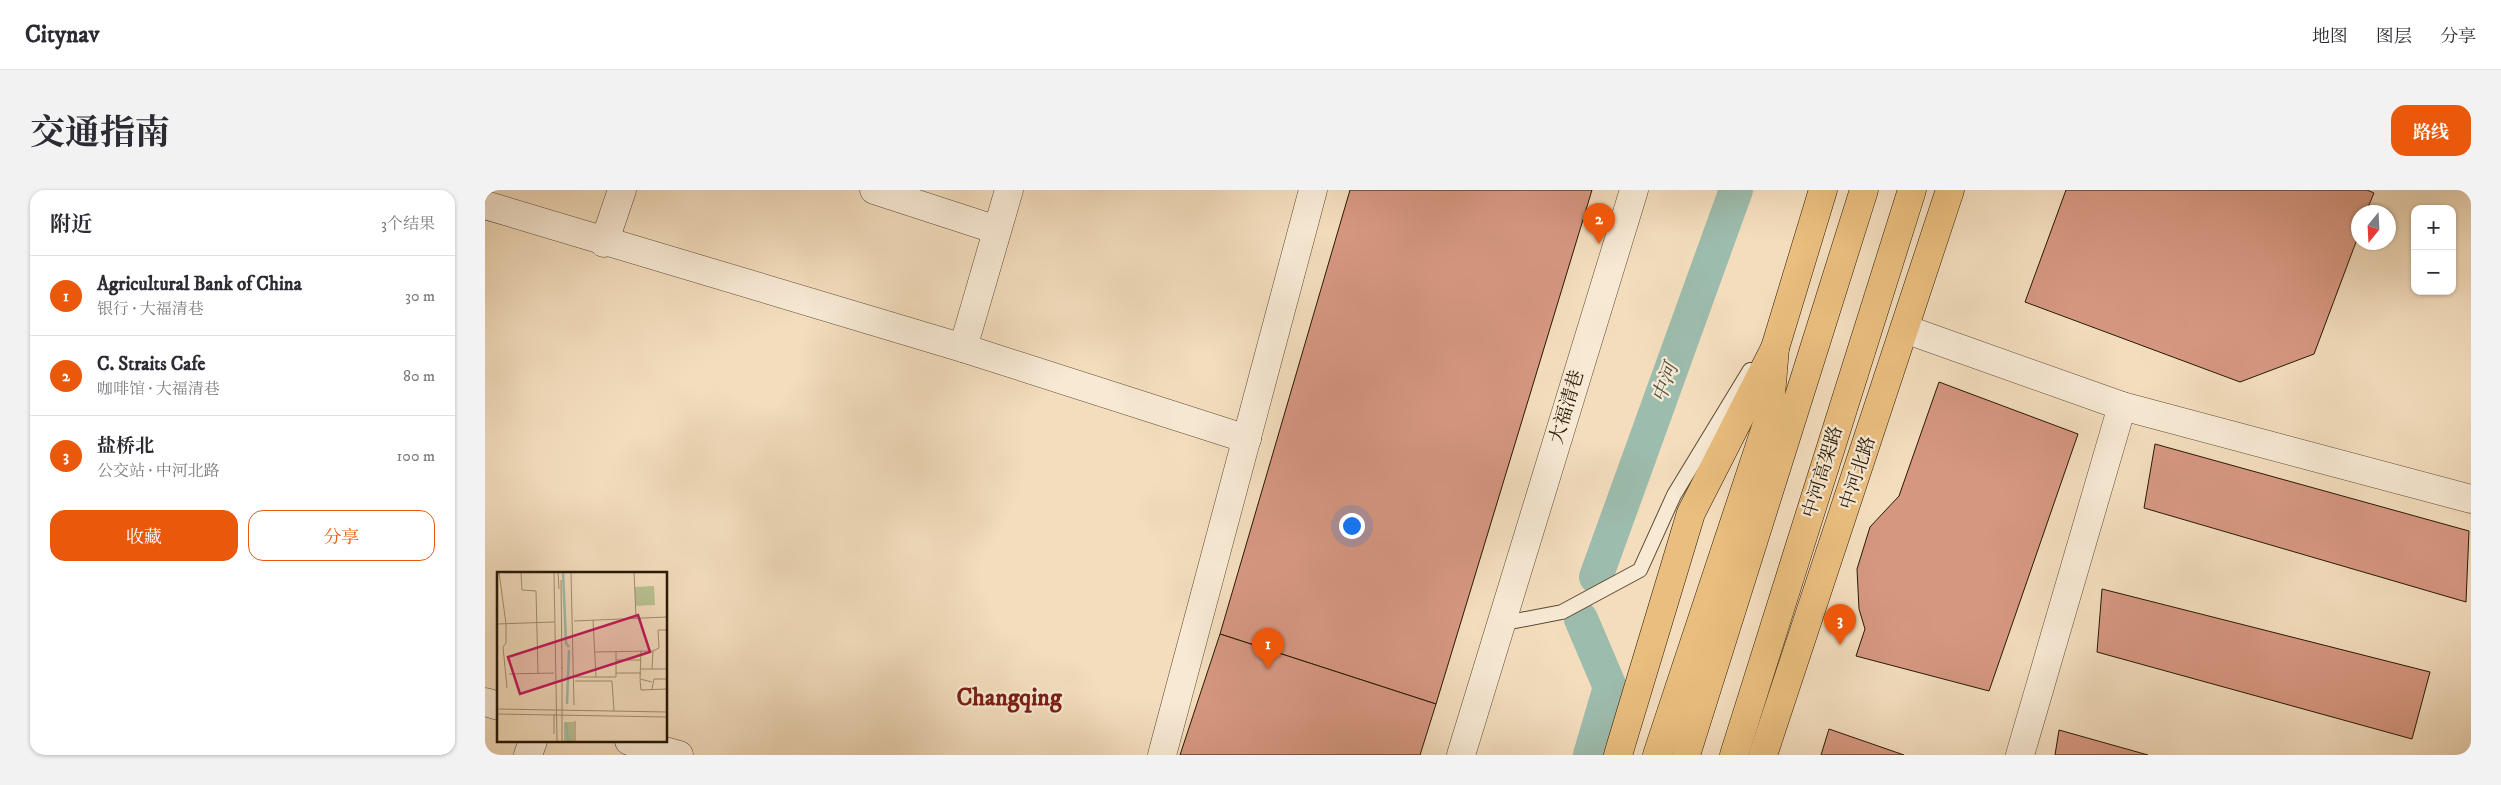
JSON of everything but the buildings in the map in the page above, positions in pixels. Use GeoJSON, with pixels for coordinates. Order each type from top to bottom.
{"type":"FeatureCollection","features":[{"type":"Feature","properties":{"kind":"main road"},"geometry":{"type":"LineString","coordinates":[[1618,755],[1691,512],[1775,348],[1823,190]]}},
{"type":"Feature","properties":{"kind":"main road"},"geometry":{"type":"LineString","coordinates":[[1686,755],[1864,190]]}},
{"type":"Feature","properties":{"kind":"main road","name":"中河高架路"},"geometry":{"type":"LineString","coordinates":[[1734,755],[1912,190]]}},
{"type":"Feature","properties":{"kind":"main road","name":"中河北路"},"geometry":{"type":"LineString","coordinates":[[1763,755],[1950,190]]}},
{"type":"Feature","properties":{"kind":"main road"},"geometry":{"type":"LineString","coordinates":[[1657,755],[1769,418],[1775,348]]}},
{"type":"Feature","properties":{"kind":"street"},"geometry":{"type":"LineString","coordinates":[[605,242],[622,190]]}},
{"type":"Feature","properties":{"kind":"street"},"geometry":{"type":"LineString","coordinates":[[874,190],[997,230]]}},
{"type":"Feature","properties":{"kind":"street"},"geometry":{"type":"LineString","coordinates":[[963,348],[1009,190]]}},
{"type":"Feature","properties":{"kind":"street"},"geometry":{"type":"LineString","coordinates":[[1162,755],[1313,190]]}},
{"type":"Feature","properties":{"kind":"street","name":"大福清巷"},"geometry":{"type":"LineString","coordinates":[[1461,755],[1499,624],[1634,190]]}},
{"type":"Feature","properties":{"kind":"street"},"geometry":{"type":"LineString","coordinates":[[485,205],[963,348],[1247,438]]}},
{"type":"Feature","properties":{"kind":"street"},"geometry":{"type":"LineString","coordinates":[[1905,329],[2122,406],[2471,499]]}},
{"type":"Feature","properties":{"kind":"street"},"geometry":{"type":"LineString","coordinates":[[2020,755],[2122,406]]}},
{"type":"Feature","properties":{"kind":"street"},"geometry":{"type":"LineString","coordinates":[[528,755],[533,742]]}},
{"type":"Feature","properties":{"kind":"street"},"geometry":{"type":"LineString","coordinates":[[633,742],[679,755]]}},
{"type":"Feature","properties":{"kind":"lane"},"geometry":{"type":"LineString","coordinates":[[1499,624],[1562,612],[1640,570],[1673,496],[1787,310]]}},
{"type":"Feature","properties":{"kind":"waterway","name":"中河"},"geometry":{"type":"LineString","coordinates":[[1596,577],[1736,190]]}},
{"type":"Feature","properties":{"kind":"waterway","name":"中河"},"geometry":{"type":"LineString","coordinates":[[1581,619],[1610,687],[1590,755]]}},
{"type":"Feature","properties":{"kind":"place","name":"C. Straits Cafe"},"geometry":{"type":"Point","coordinates":[1599,244]}},
{"type":"Feature","properties":{"kind":"place","name":"盐桥北"},"geometry":{"type":"Point","coordinates":[1840,645]}},
{"type":"Feature","properties":{"kind":"place","name":"Agricultural Bank of China"},"geometry":{"type":"Point","coordinates":[1268,669]}},
{"type":"Feature","properties":{"kind":"district","name":"Changqing"},"geometry":{"type":"Point","coordinates":[1009,698]}}]}
